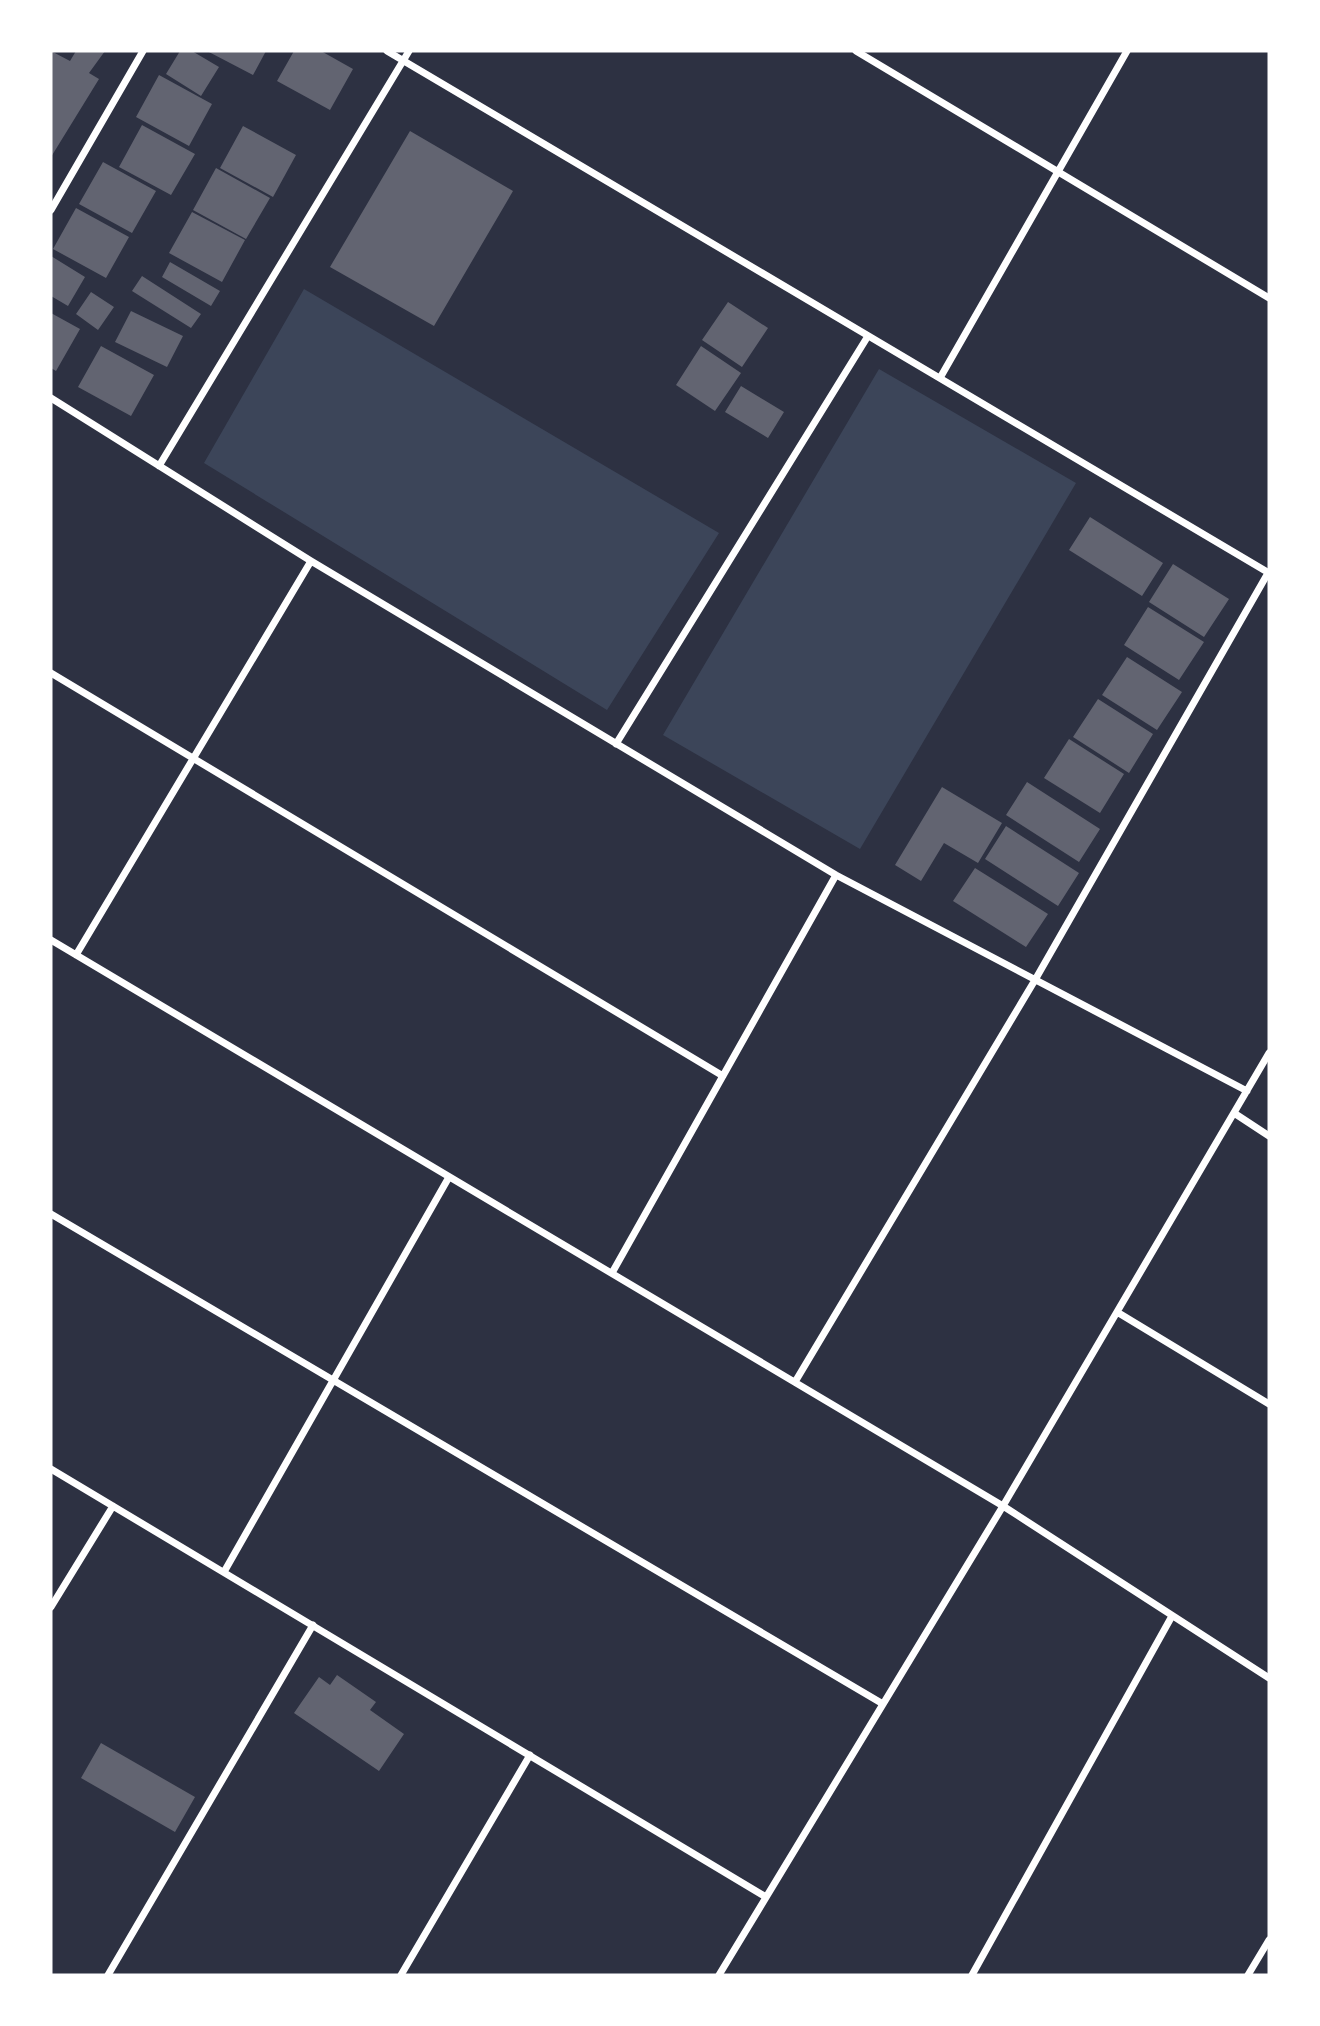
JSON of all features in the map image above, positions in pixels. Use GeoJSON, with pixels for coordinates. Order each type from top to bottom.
{"type":"FeatureCollection","features":[{"type":"Feature","properties":{"kind":"street"},"geometry":{"type":"LineString","coordinates":[[51,209],[144,51]]}},
{"type":"Feature","properties":{"kind":"street"},"geometry":{"type":"LineString","coordinates":[[387,51],[1269,573],[1035,980],[795,1382]]}},
{"type":"Feature","properties":{"kind":"street"},"geometry":{"type":"LineString","coordinates":[[159,466],[409,51]]}},
{"type":"Feature","properties":{"kind":"street"},"geometry":{"type":"LineString","coordinates":[[856,51],[1269,298]]}},
{"type":"Feature","properties":{"kind":"street"},"geometry":{"type":"LineString","coordinates":[[940,378],[1126,51]]}},
{"type":"Feature","properties":{"kind":"street"},"geometry":{"type":"LineString","coordinates":[[617,744],[868,336]]}},
{"type":"Feature","properties":{"kind":"street"},"geometry":{"type":"LineString","coordinates":[[51,398],[311,561],[836,874],[1247,1091]]}},
{"type":"Feature","properties":{"kind":"street"},"geometry":{"type":"LineString","coordinates":[[76,955],[311,561]]}},
{"type":"Feature","properties":{"kind":"street"},"geometry":{"type":"LineString","coordinates":[[51,673],[723,1076]]}},
{"type":"Feature","properties":{"kind":"street"},"geometry":{"type":"LineString","coordinates":[[612,1273],[836,874]]}},
{"type":"Feature","properties":{"kind":"street"},"geometry":{"type":"LineString","coordinates":[[51,940],[1003,1506],[1269,1678]]}},
{"type":"Feature","properties":{"kind":"street"},"geometry":{"type":"LineString","coordinates":[[719,1975],[1003,1506],[1269,1053]]}},
{"type":"Feature","properties":{"kind":"street"},"geometry":{"type":"LineString","coordinates":[[1234,1113],[1269,1136]]}},
{"type":"Feature","properties":{"kind":"street"},"geometry":{"type":"LineString","coordinates":[[224,1572],[449,1177]]}},
{"type":"Feature","properties":{"kind":"street"},"geometry":{"type":"LineString","coordinates":[[51,1214],[883,1704]]}},
{"type":"Feature","properties":{"kind":"street"},"geometry":{"type":"LineString","coordinates":[[1118,1312],[1269,1404]]}},
{"type":"Feature","properties":{"kind":"street"},"geometry":{"type":"LineString","coordinates":[[51,1469],[766,1897]]}},
{"type":"Feature","properties":{"kind":"street"},"geometry":{"type":"LineString","coordinates":[[51,1607],[113,1506]]}},
{"type":"Feature","properties":{"kind":"street"},"geometry":{"type":"LineString","coordinates":[[972,1975],[1172,1616]]}},
{"type":"Feature","properties":{"kind":"street"},"geometry":{"type":"LineString","coordinates":[[108,1975],[313,1625]]}},
{"type":"Feature","properties":{"kind":"street"},"geometry":{"type":"LineString","coordinates":[[401,1975],[530,1755]]}},
{"type":"Feature","properties":{"kind":"street"},"geometry":{"type":"LineString","coordinates":[[1248,1975],[1269,1940]]}},
{"type":"Feature","properties":{"kind":"shaded area"},"geometry":{"type":"Polygon","coordinates":[[[304,289],[719,533],[607,710],[204,463],[304,289]]]}},
{"type":"Feature","properties":{"kind":"shaded area"},"geometry":{"type":"Polygon","coordinates":[[[879,369],[1076,483],[860,849],[663,735],[879,369]]]}},
{"type":"Feature","properties":{"kind":"building"},"geometry":{"type":"Polygon","coordinates":[[[51,51],[70,61],[76,51],[105,51],[89,73],[99,79],[51,157],[51,51]]]}},
{"type":"Feature","properties":{"kind":"building"},"geometry":{"type":"Polygon","coordinates":[[[180,51],[192,51],[219,67],[201,96],[166,74],[180,51]]]}},
{"type":"Feature","properties":{"kind":"building"},"geometry":{"type":"Polygon","coordinates":[[[207,51],[266,51],[253,75],[207,51]]]}},
{"type":"Feature","properties":{"kind":"building"},"geometry":{"type":"Polygon","coordinates":[[[294,51],[321,51],[353,69],[330,110],[277,81],[294,51]]]}},
{"type":"Feature","properties":{"kind":"building"},"geometry":{"type":"Polygon","coordinates":[[[159,75],[212,104],[189,146],[136,117],[159,75]]]}},
{"type":"Feature","properties":{"kind":"building"},"geometry":{"type":"Polygon","coordinates":[[[142,125],[195,154],[171,195],[119,167],[142,125]]]}},
{"type":"Feature","properties":{"kind":"building"},"geometry":{"type":"Polygon","coordinates":[[[243,126],[296,155],[273,197],[220,168],[243,126]]]}},
{"type":"Feature","properties":{"kind":"building"},"geometry":{"type":"Polygon","coordinates":[[[410,131],[513,191],[434,326],[330,267],[410,131]]]}},
{"type":"Feature","properties":{"kind":"building"},"geometry":{"type":"Polygon","coordinates":[[[103,162],[156,191],[132,233],[79,204],[103,162]]]}},
{"type":"Feature","properties":{"kind":"building"},"geometry":{"type":"Polygon","coordinates":[[[216,168],[270,198],[246,239],[193,210],[216,168]]]}},
{"type":"Feature","properties":{"kind":"building"},"geometry":{"type":"Polygon","coordinates":[[[76,208],[129,237],[106,278],[53,249],[76,208]]]}},
{"type":"Feature","properties":{"kind":"building"},"geometry":{"type":"Polygon","coordinates":[[[192,212],[245,240],[222,282],[169,253],[192,212]]]}},
{"type":"Feature","properties":{"kind":"building"},"geometry":{"type":"Polygon","coordinates":[[[51,256],[85,277],[68,306],[51,296],[51,256]]]}},
{"type":"Feature","properties":{"kind":"building"},"geometry":{"type":"Polygon","coordinates":[[[170,262],[220,291],[211,306],[162,277],[170,262]]]}},
{"type":"Feature","properties":{"kind":"building"},"geometry":{"type":"Polygon","coordinates":[[[142,276],[201,314],[191,328],[132,291],[142,276]]]}},
{"type":"Feature","properties":{"kind":"building"},"geometry":{"type":"Polygon","coordinates":[[[91,292],[114,307],[98,330],[76,314],[91,292]]]}},
{"type":"Feature","properties":{"kind":"building"},"geometry":{"type":"Polygon","coordinates":[[[728,302],[768,328],[742,367],[702,340],[728,302]]]}},
{"type":"Feature","properties":{"kind":"building"},"geometry":{"type":"Polygon","coordinates":[[[131,311],[183,336],[167,367],[115,342],[131,311]]]}},
{"type":"Feature","properties":{"kind":"building"},"geometry":{"type":"Polygon","coordinates":[[[51,313],[80,329],[56,371],[51,368],[51,313]]]}},
{"type":"Feature","properties":{"kind":"building"},"geometry":{"type":"Polygon","coordinates":[[[101,346],[154,375],[131,416],[78,387],[101,346]]]}},
{"type":"Feature","properties":{"kind":"building"},"geometry":{"type":"Polygon","coordinates":[[[701,346],[741,373],[715,411],[676,385],[701,346]]]}},
{"type":"Feature","properties":{"kind":"building"},"geometry":{"type":"Polygon","coordinates":[[[741,386],[784,412],[768,438],[725,412],[741,386]]]}},
{"type":"Feature","properties":{"kind":"building"},"geometry":{"type":"Polygon","coordinates":[[[1090,517],[1163,563],[1142,596],[1069,550],[1090,517]]]}},
{"type":"Feature","properties":{"kind":"building"},"geometry":{"type":"Polygon","coordinates":[[[1173,564],[1229,599],[1204,637],[1149,602],[1173,564]]]}},
{"type":"Feature","properties":{"kind":"building"},"geometry":{"type":"Polygon","coordinates":[[[1148,607],[1204,642],[1179,680],[1124,645],[1148,607]]]}},
{"type":"Feature","properties":{"kind":"building"},"geometry":{"type":"Polygon","coordinates":[[[1127,657],[1182,692],[1157,730],[1102,695],[1127,657]]]}},
{"type":"Feature","properties":{"kind":"building"},"geometry":{"type":"Polygon","coordinates":[[[1098,699],[1153,734],[1129,773],[1073,737],[1098,699]]]}},
{"type":"Feature","properties":{"kind":"building"},"geometry":{"type":"Polygon","coordinates":[[[1069,739],[1124,774],[1100,813],[1044,778],[1069,739]]]}},
{"type":"Feature","properties":{"kind":"building"},"geometry":{"type":"Polygon","coordinates":[[[1027,782],[1100,829],[1079,862],[1006,815],[1027,782]]]}},
{"type":"Feature","properties":{"kind":"building"},"geometry":{"type":"Polygon","coordinates":[[[942,787],[1002,823],[978,863],[944,843],[921,881],[895,865],[942,787]]]}},
{"type":"Feature","properties":{"kind":"building"},"geometry":{"type":"Polygon","coordinates":[[[1006,826],[1079,873],[1058,906],[985,859],[1006,826]]]}},
{"type":"Feature","properties":{"kind":"building"},"geometry":{"type":"Polygon","coordinates":[[[975,868],[1048,914],[1026,947],[953,901],[975,868]]]}},
{"type":"Feature","properties":{"kind":"building"},"geometry":{"type":"Polygon","coordinates":[[[337,1675],[376,1702],[370,1710],[404,1734],[379,1771],[294,1713],[319,1677],[330,1685],[337,1675]]]}},
{"type":"Feature","properties":{"kind":"building"},"geometry":{"type":"Polygon","coordinates":[[[101,1743],[195,1797],[175,1832],[81,1778],[101,1743]]]}}]}
